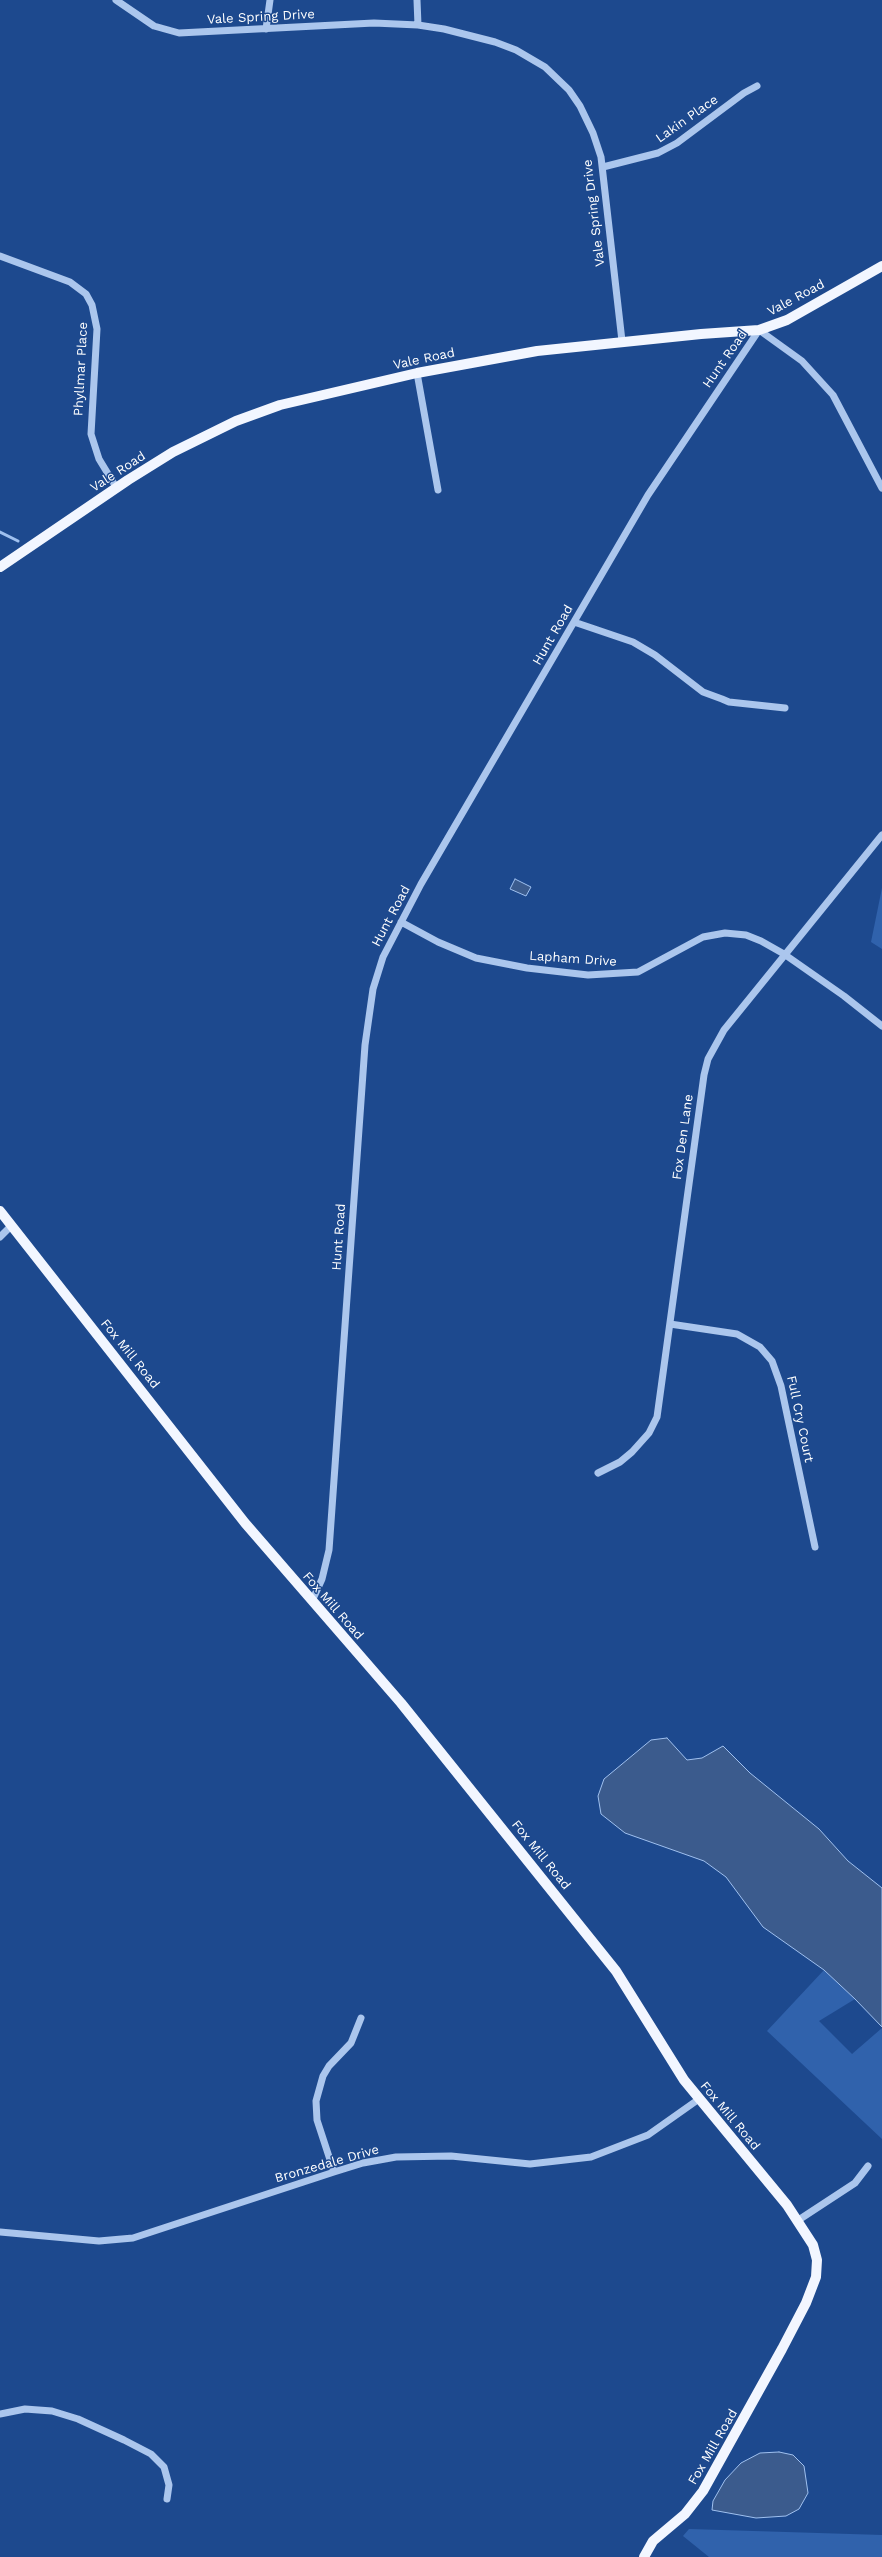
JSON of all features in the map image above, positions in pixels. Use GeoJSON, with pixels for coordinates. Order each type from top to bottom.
{"type":"FeatureCollection","features":[{"type":"Feature","properties":{"kind":"main road","name":"Vale Road"},"geometry":{"type":"LineString","coordinates":[[0,567],[116,487],[172,452],[236,421],[308,398],[417,373],[530,352],[622,341],[759,330],[787,320],[882,266]]}},
{"type":"Feature","properties":{"kind":"main road","name":"Fox Mill Road"},"geometry":{"type":"LineString","coordinates":[[0,1211],[245,1523],[405,1708],[616,1971],[684,2080],[808,2236],[817,2260],[816,2277],[806,2303],[703,2491],[685,2514],[653,2541],[644,2557]]}},
{"type":"Feature","properties":{"kind":"street","name":"Vale Spring Drive"},"geometry":{"type":"LineString","coordinates":[[116,0],[138,18],[166,31],[194,34],[374,23],[418,26],[444,29],[495,42],[516,50],[545,67],[569,90],[584,112],[593,133],[603,167],[622,341]]}},
{"type":"Feature","properties":{"kind":"street"},"geometry":{"type":"LineString","coordinates":[[266,29],[270,0]]}},
{"type":"Feature","properties":{"kind":"street"},"geometry":{"type":"LineString","coordinates":[[417,0],[418,26]]}},
{"type":"Feature","properties":{"kind":"street","name":"Lakin Place"},"geometry":{"type":"LineString","coordinates":[[603,167],[658,153],[677,143],[744,93],[757,86]]}},
{"type":"Feature","properties":{"kind":"street","name":"Phyllmar Place"},"geometry":{"type":"LineString","coordinates":[[0,256],[70,282],[86,294],[92,305],[97,329],[91,434],[99,459],[116,487]]}},
{"type":"Feature","properties":{"kind":"street"},"geometry":{"type":"LineString","coordinates":[[759,330],[802,361],[833,395],[882,488]]}},
{"type":"Feature","properties":{"kind":"street","name":"Hunt Road"},"geometry":{"type":"LineString","coordinates":[[312,1601],[322,1579],[329,1550],[368,1011],[379,968],[401,922],[648,495],[759,330]]}},
{"type":"Feature","properties":{"kind":"street"},"geometry":{"type":"LineString","coordinates":[[417,373],[438,490]]}},
{"type":"Feature","properties":{"kind":"street"},"geometry":{"type":"LineString","coordinates":[[574,622],[633,642],[655,655],[703,692],[729,702],[785,708]]}},
{"type":"Feature","properties":{"kind":"street","name":"Fox Den Lane"},"geometry":{"type":"LineString","coordinates":[[598,1473],[620,1462],[644,1440],[654,1425],[659,1408],[704,1075],[708,1059],[724,1030],[784,954],[882,835]]}},
{"type":"Feature","properties":{"kind":"street","name":"Lapham Drive"},"geometry":{"type":"LineString","coordinates":[[401,922],[438,942],[476,958],[527,968],[588,975],[638,972],[688,944],[714,934],[746,935],[761,940],[784,954],[844,996],[882,1026]]}},
{"type":"Feature","properties":{"kind":"street"},"geometry":{"type":"LineString","coordinates":[[0,1237],[11,1226]]}},
{"type":"Feature","properties":{"kind":"street","name":"Full Cry Court"},"geometry":{"type":"LineString","coordinates":[[670,1324],[737,1334],[760,1347],[772,1361],[781,1386],[815,1547]]}},
{"type":"Feature","properties":{"kind":"street"},"geometry":{"type":"LineString","coordinates":[[334,2172],[317,2120],[316,2101],[323,2076],[329,2066],[351,2044],[361,2018]]}},
{"type":"Feature","properties":{"kind":"street","name":"Bronzedale Drive"},"geometry":{"type":"LineString","coordinates":[[0,2232],[41,2234],[99,2241],[133,2238],[363,2163],[402,2157],[451,2156],[530,2164],[591,2157],[648,2135],[699,2099]]}},
{"type":"Feature","properties":{"kind":"street"},"geometry":{"type":"LineString","coordinates":[[797,2221],[855,2183],[868,2166]]}},
{"type":"Feature","properties":{"kind":"street"},"geometry":{"type":"LineString","coordinates":[[0,2414],[25,2409],[52,2411],[78,2419],[124,2440],[151,2454],[164,2467],[169,2485],[167,2499]]}},
{"type":"Feature","properties":{"kind":"shaded area"},"geometry":{"type":"Polygon","coordinates":[[[515,879],[531,887],[526,896],[510,889],[515,879]]]}},
{"type":"Feature","properties":{"kind":"shaded area"},"geometry":{"type":"Polygon","coordinates":[[[882,888],[882,949],[871,942],[882,888]]]}},
{"type":"Feature","properties":{"kind":"shaded area"},"geometry":{"type":"Polygon","coordinates":[[[667,1738],[687,1760],[702,1758],[723,1746],[750,1773],[819,1829],[848,1861],[882,1888],[882,2027],[824,1970],[763,1927],[726,1877],[704,1861],[625,1833],[601,1814],[598,1796],[604,1779],[651,1740],[667,1738]]]}},
{"type":"Feature","properties":{"kind":"shaded area"},"geometry":{"type":"Polygon","coordinates":[[[824,1970],[855,1999],[819,2021],[852,2054],[882,2028],[882,2139],[767,2031],[824,1970]]]}},
{"type":"Feature","properties":{"kind":"shaded area"},"geometry":{"type":"Polygon","coordinates":[[[779,2452],[793,2455],[804,2466],[808,2493],[799,2509],[786,2516],[756,2518],[712,2510],[713,2501],[725,2480],[741,2463],[760,2453],[779,2452]]]}},
{"type":"Feature","properties":{"kind":"shaded area"},"geometry":{"type":"Polygon","coordinates":[[[689,2529],[882,2535],[882,2557],[709,2557],[683,2536],[689,2529]]]}},
{"type":"Feature","properties":{"kind":"waterway"},"geometry":{"type":"LineString","coordinates":[[0,532],[18,541]]}}]}
